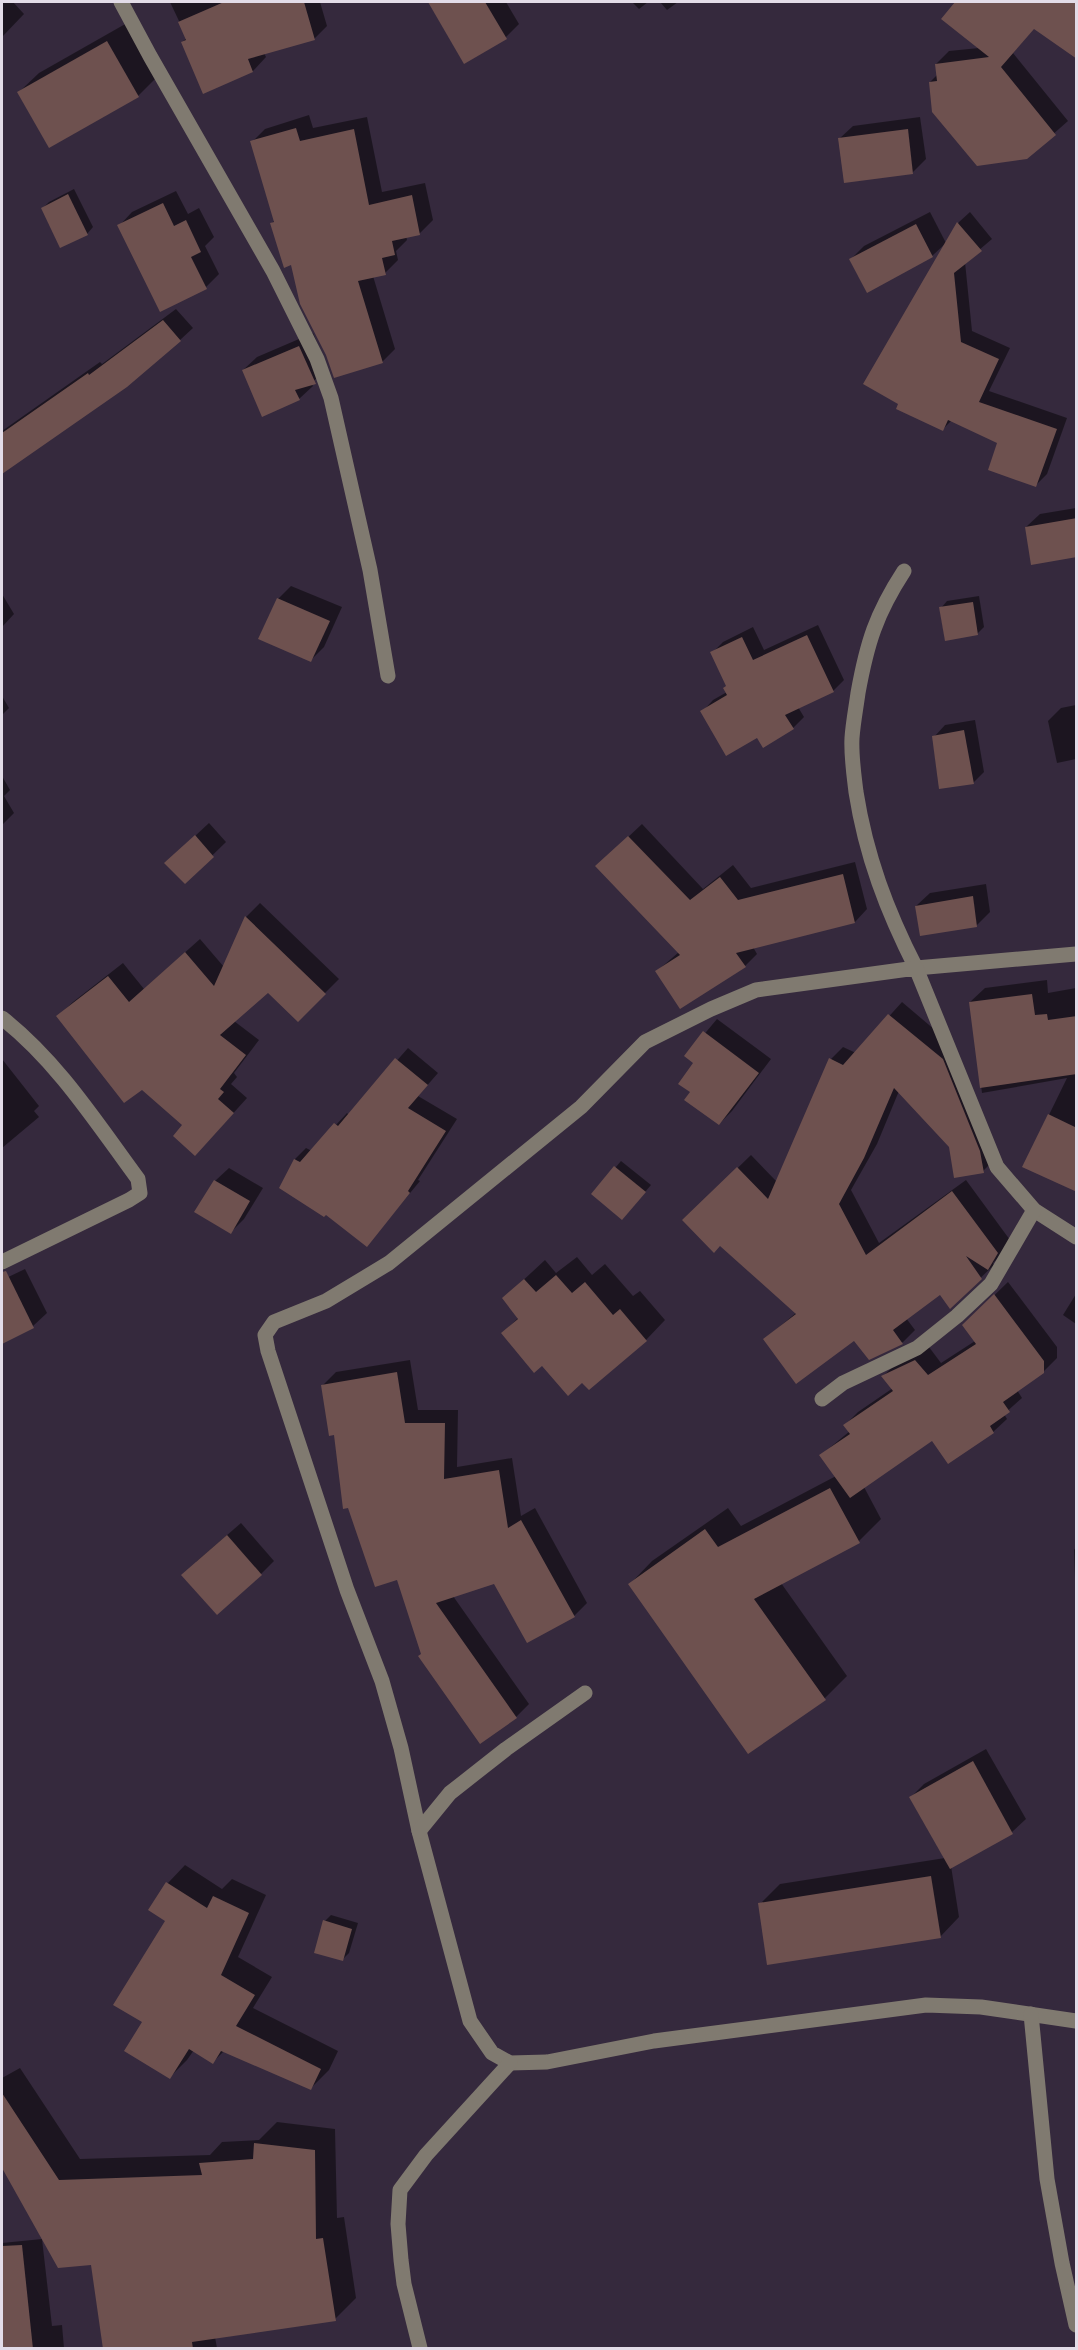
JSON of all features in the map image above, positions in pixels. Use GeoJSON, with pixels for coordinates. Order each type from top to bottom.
{"type":"FeatureCollection","features":[{"type":"Feature","properties":{"kind":"street"},"geometry":{"type":"LineString","coordinates":[[121,2],[273,271],[317,359],[331,398],[370,570],[388,676]]}},
{"type":"Feature","properties":{"kind":"street"},"geometry":{"type":"LineString","coordinates":[[904,571],[887,596],[870,636],[852,740],[853,772],[860,818],[879,889],[916,968],[997,1167],[1034,1210],[1077,1237]]}},
{"type":"Feature","properties":{"kind":"street"},"geometry":{"type":"LineString","coordinates":[[1077,954],[916,968],[756,990],[711,1009],[645,1042],[581,1107],[389,1263],[326,1301],[274,1322],[265,1335],[268,1352],[346,1590],[382,1681],[470,2021],[492,2053],[510,2063],[547,2062],[654,2041],[926,2005],[981,2007],[1077,2021]]}},
{"type":"Feature","properties":{"kind":"street"},"geometry":{"type":"LineString","coordinates":[[2,1018],[25,1036],[67,1083],[138,1179],[140,1192],[129,1200],[2,1262]]}},
{"type":"Feature","properties":{"kind":"street"},"geometry":{"type":"LineString","coordinates":[[822,1399],[843,1383],[916,1348],[957,1316],[991,1284],[1034,1210]]}},
{"type":"Feature","properties":{"kind":"street"},"geometry":{"type":"LineString","coordinates":[[419,1831],[450,1793],[506,1749],[585,1693]]}},
{"type":"Feature","properties":{"kind":"street"},"geometry":{"type":"LineString","coordinates":[[1031,2014],[1047,2180],[1062,2263],[1077,2325]]}},
{"type":"Feature","properties":{"kind":"street"},"geometry":{"type":"LineString","coordinates":[[419,2348],[402,2272],[398,2224],[400,2190],[426,2155],[510,2063]]}},
{"type":"Feature","properties":{"kind":"building"},"geometry":{"type":"Polygon","coordinates":[[[224,2],[304,2],[315,40],[248,59],[253,72],[203,94],[181,42],[186,40],[178,22],[224,2]]]}},
{"type":"Feature","properties":{"kind":"building"},"geometry":{"type":"Polygon","coordinates":[[[428,2],[485,2],[507,39],[464,64],[428,2]]]}},
{"type":"Feature","properties":{"kind":"building"},"geometry":{"type":"Polygon","coordinates":[[[955,2],[1077,2],[1077,59],[1034,29],[1001,67],[1056,135],[1027,159],[977,166],[932,112],[929,82],[937,81],[935,64],[989,57],[941,19],[955,2]]]}},
{"type":"Feature","properties":{"kind":"building"},"geometry":{"type":"Polygon","coordinates":[[[107,41],[139,97],[49,148],[17,92],[107,41]]]}},
{"type":"Feature","properties":{"kind":"building"},"geometry":{"type":"Polygon","coordinates":[[[296,128],[300,141],[354,129],[369,205],[412,195],[420,235],[392,241],[395,255],[382,258],[386,275],[358,281],[383,363],[334,378],[326,355],[300,304],[291,265],[284,268],[270,223],[274,222],[250,141],[296,128]]]}},
{"type":"Feature","properties":{"kind":"building"},"geometry":{"type":"Polygon","coordinates":[[[908,129],[913,174],[844,183],[838,138],[908,129]]]}},
{"type":"Feature","properties":{"kind":"building"},"geometry":{"type":"Polygon","coordinates":[[[68,194],[88,235],[60,248],[41,208],[68,194]]]}},
{"type":"Feature","properties":{"kind":"building"},"geometry":{"type":"Polygon","coordinates":[[[163,203],[174,226],[186,220],[201,252],[191,257],[207,289],[160,312],[117,225],[163,203]]]}},
{"type":"Feature","properties":{"kind":"building"},"geometry":{"type":"Polygon","coordinates":[[[957,222],[982,251],[954,273],[961,342],[999,359],[979,402],[1057,429],[1036,487],[988,470],[997,443],[948,420],[943,431],[896,409],[898,404],[863,384],[957,222]]]}},
{"type":"Feature","properties":{"kind":"building"},"geometry":{"type":"Polygon","coordinates":[[[916,224],[933,257],[867,293],[849,259],[916,224]]]}},
{"type":"Feature","properties":{"kind":"building"},"geometry":{"type":"Polygon","coordinates":[[[163,320],[181,341],[127,387],[2,474],[2,433],[88,373],[89,375],[163,320]]]}},
{"type":"Feature","properties":{"kind":"building"},"geometry":{"type":"Polygon","coordinates":[[[299,346],[316,384],[295,390],[300,400],[262,417],[242,370],[299,346]]]}},
{"type":"Feature","properties":{"kind":"building"},"geometry":{"type":"Polygon","coordinates":[[[1077,518],[1077,557],[1031,565],[1025,527],[1077,518]]]}},
{"type":"Feature","properties":{"kind":"building"},"geometry":{"type":"Polygon","coordinates":[[[277,598],[330,621],[311,662],[258,639],[277,598]]]}},
{"type":"Feature","properties":{"kind":"building"},"geometry":{"type":"Polygon","coordinates":[[[973,602],[978,635],[945,641],[939,607],[973,602]]]}},
{"type":"Feature","properties":{"kind":"building"},"geometry":{"type":"Polygon","coordinates":[[[807,635],[834,692],[785,715],[794,729],[763,748],[757,738],[726,756],[700,711],[727,695],[723,688],[726,686],[710,652],[742,637],[753,660],[807,635]]]}},
{"type":"Feature","properties":{"kind":"building"},"geometry":{"type":"Polygon","coordinates":[[[964,730],[974,784],[939,789],[932,736],[964,730]]]}},
{"type":"Feature","properties":{"kind":"building"},"geometry":{"type":"Polygon","coordinates":[[[195,835],[214,857],[185,884],[164,863],[195,835]]]}},
{"type":"Feature","properties":{"kind":"building"},"geometry":{"type":"Polygon","coordinates":[[[628,836],[690,900],[720,877],[738,900],[843,874],[855,923],[736,953],[746,967],[680,1009],[655,971],[680,955],[595,866],[628,836]]]}},
{"type":"Feature","properties":{"kind":"building"},"geometry":{"type":"Polygon","coordinates":[[[973,896],[977,927],[920,936],[915,906],[973,896]]]}},
{"type":"Feature","properties":{"kind":"building"},"geometry":{"type":"Polygon","coordinates":[[[245,916],[326,994],[298,1022],[268,993],[220,1035],[246,1055],[220,1089],[224,1092],[218,1099],[234,1113],[195,1156],[173,1136],[182,1125],[142,1090],[124,1103],[56,1016],[108,976],[129,1002],[185,952],[214,986],[245,916]]]}},
{"type":"Feature","properties":{"kind":"building"},"geometry":{"type":"Polygon","coordinates":[[[1032,994],[1035,1015],[1047,1014],[1048,1020],[1077,1016],[1077,1074],[980,1088],[969,1002],[1032,994]]]}},
{"type":"Feature","properties":{"kind":"building"},"geometry":{"type":"Polygon","coordinates":[[[888,1014],[943,1059],[980,1151],[984,1173],[954,1178],[949,1147],[894,1088],[864,1158],[839,1204],[866,1255],[952,1191],[998,1253],[988,1270],[966,1256],[982,1279],[950,1309],[940,1295],[893,1330],[903,1344],[869,1360],[854,1341],[796,1384],[763,1339],[796,1314],[720,1246],[714,1253],[682,1220],[737,1167],[768,1199],[829,1058],[843,1065],[888,1014]]]}},
{"type":"Feature","properties":{"kind":"building"},"geometry":{"type":"Polygon","coordinates":[[[703,1031],[759,1073],[719,1125],[684,1100],[690,1092],[678,1084],[693,1063],[684,1056],[703,1031]]]}},
{"type":"Feature","properties":{"kind":"building"},"geometry":{"type":"Polygon","coordinates":[[[395,1058],[428,1085],[408,1108],[446,1131],[408,1191],[410,1193],[367,1247],[326,1215],[324,1217],[279,1188],[294,1159],[300,1162],[334,1123],[338,1126],[395,1058]]]}},
{"type":"Feature","properties":{"kind":"building"},"geometry":{"type":"Polygon","coordinates":[[[1048,1114],[1077,1128],[1077,1192],[1022,1167],[1048,1114]]]}},
{"type":"Feature","properties":{"kind":"building"},"geometry":{"type":"Polygon","coordinates":[[[614,1166],[646,1192],[622,1220],[591,1194],[614,1166]]]}},
{"type":"Feature","properties":{"kind":"building"},"geometry":{"type":"Polygon","coordinates":[[[214,1180],[250,1201],[231,1234],[194,1212],[214,1180]]]}},
{"type":"Feature","properties":{"kind":"building"},"geometry":{"type":"Polygon","coordinates":[[[6,1271],[34,1328],[2,1344],[2,1272],[6,1271]]]}},
{"type":"Feature","properties":{"kind":"building"},"geometry":{"type":"Polygon","coordinates":[[[556,1275],[572,1293],[585,1282],[613,1315],[620,1309],[647,1341],[589,1390],[582,1383],[568,1396],[542,1366],[534,1373],[501,1333],[518,1319],[502,1298],[524,1279],[536,1292],[556,1275]]]}},
{"type":"Feature","properties":{"kind":"building"},"geometry":{"type":"Polygon","coordinates":[[[994,1294],[1044,1361],[1044,1373],[1003,1402],[1010,1412],[990,1426],[994,1433],[948,1464],[932,1441],[850,1498],[819,1455],[850,1434],[843,1425],[893,1391],[881,1376],[915,1360],[928,1375],[976,1344],[962,1325],[994,1294]]]}},
{"type":"Feature","properties":{"kind":"building"},"geometry":{"type":"Polygon","coordinates":[[[397,1372],[405,1423],[445,1423],[444,1479],[499,1470],[508,1528],[521,1520],[575,1617],[527,1643],[494,1584],[436,1603],[517,1718],[480,1744],[418,1656],[421,1654],[397,1580],[375,1587],[348,1508],[343,1509],[334,1435],[329,1436],[321,1385],[397,1372]]]}},
{"type":"Feature","properties":{"kind":"building"},"geometry":{"type":"Polygon","coordinates":[[[830,1488],[860,1543],[754,1599],[826,1700],[748,1754],[628,1584],[705,1529],[718,1547],[830,1488]]]}},
{"type":"Feature","properties":{"kind":"building"},"geometry":{"type":"Polygon","coordinates":[[[227,1535],[262,1575],[217,1615],[181,1575],[227,1535]]]}},
{"type":"Feature","properties":{"kind":"building"},"geometry":{"type":"Polygon","coordinates":[[[973,1761],[1013,1834],[950,1869],[909,1797],[973,1761]]]}},
{"type":"Feature","properties":{"kind":"building"},"geometry":{"type":"Polygon","coordinates":[[[931,1876],[941,1938],[767,1965],[758,1903],[931,1876]]]}},
{"type":"Feature","properties":{"kind":"building"},"geometry":{"type":"Polygon","coordinates":[[[166,1882],[207,1908],[213,1896],[249,1913],[221,1975],[255,1995],[236,2026],[321,2069],[311,2090],[221,2051],[213,2064],[189,2049],[170,2079],[124,2051],[142,2022],[113,2005],[165,1921],[148,1910],[166,1882]]]}},
{"type":"Feature","properties":{"kind":"building"},"geometry":{"type":"Polygon","coordinates":[[[323,1920],[352,1929],[343,1961],[314,1953],[323,1920]]]}},
{"type":"Feature","properties":{"kind":"building"},"geometry":{"type":"Polygon","coordinates":[[[2,2093],[59,2180],[202,2175],[199,2163],[253,2159],[254,2143],[315,2150],[316,2239],[323,2238],[336,2321],[192,2342],[193,2349],[103,2349],[91,2265],[58,2268],[2,2168],[2,2093]]]}},
{"type":"Feature","properties":{"kind":"building"},"geometry":{"type":"Polygon","coordinates":[[[22,2245],[33,2349],[2,2349],[2,2246],[22,2245]]]}}]}
